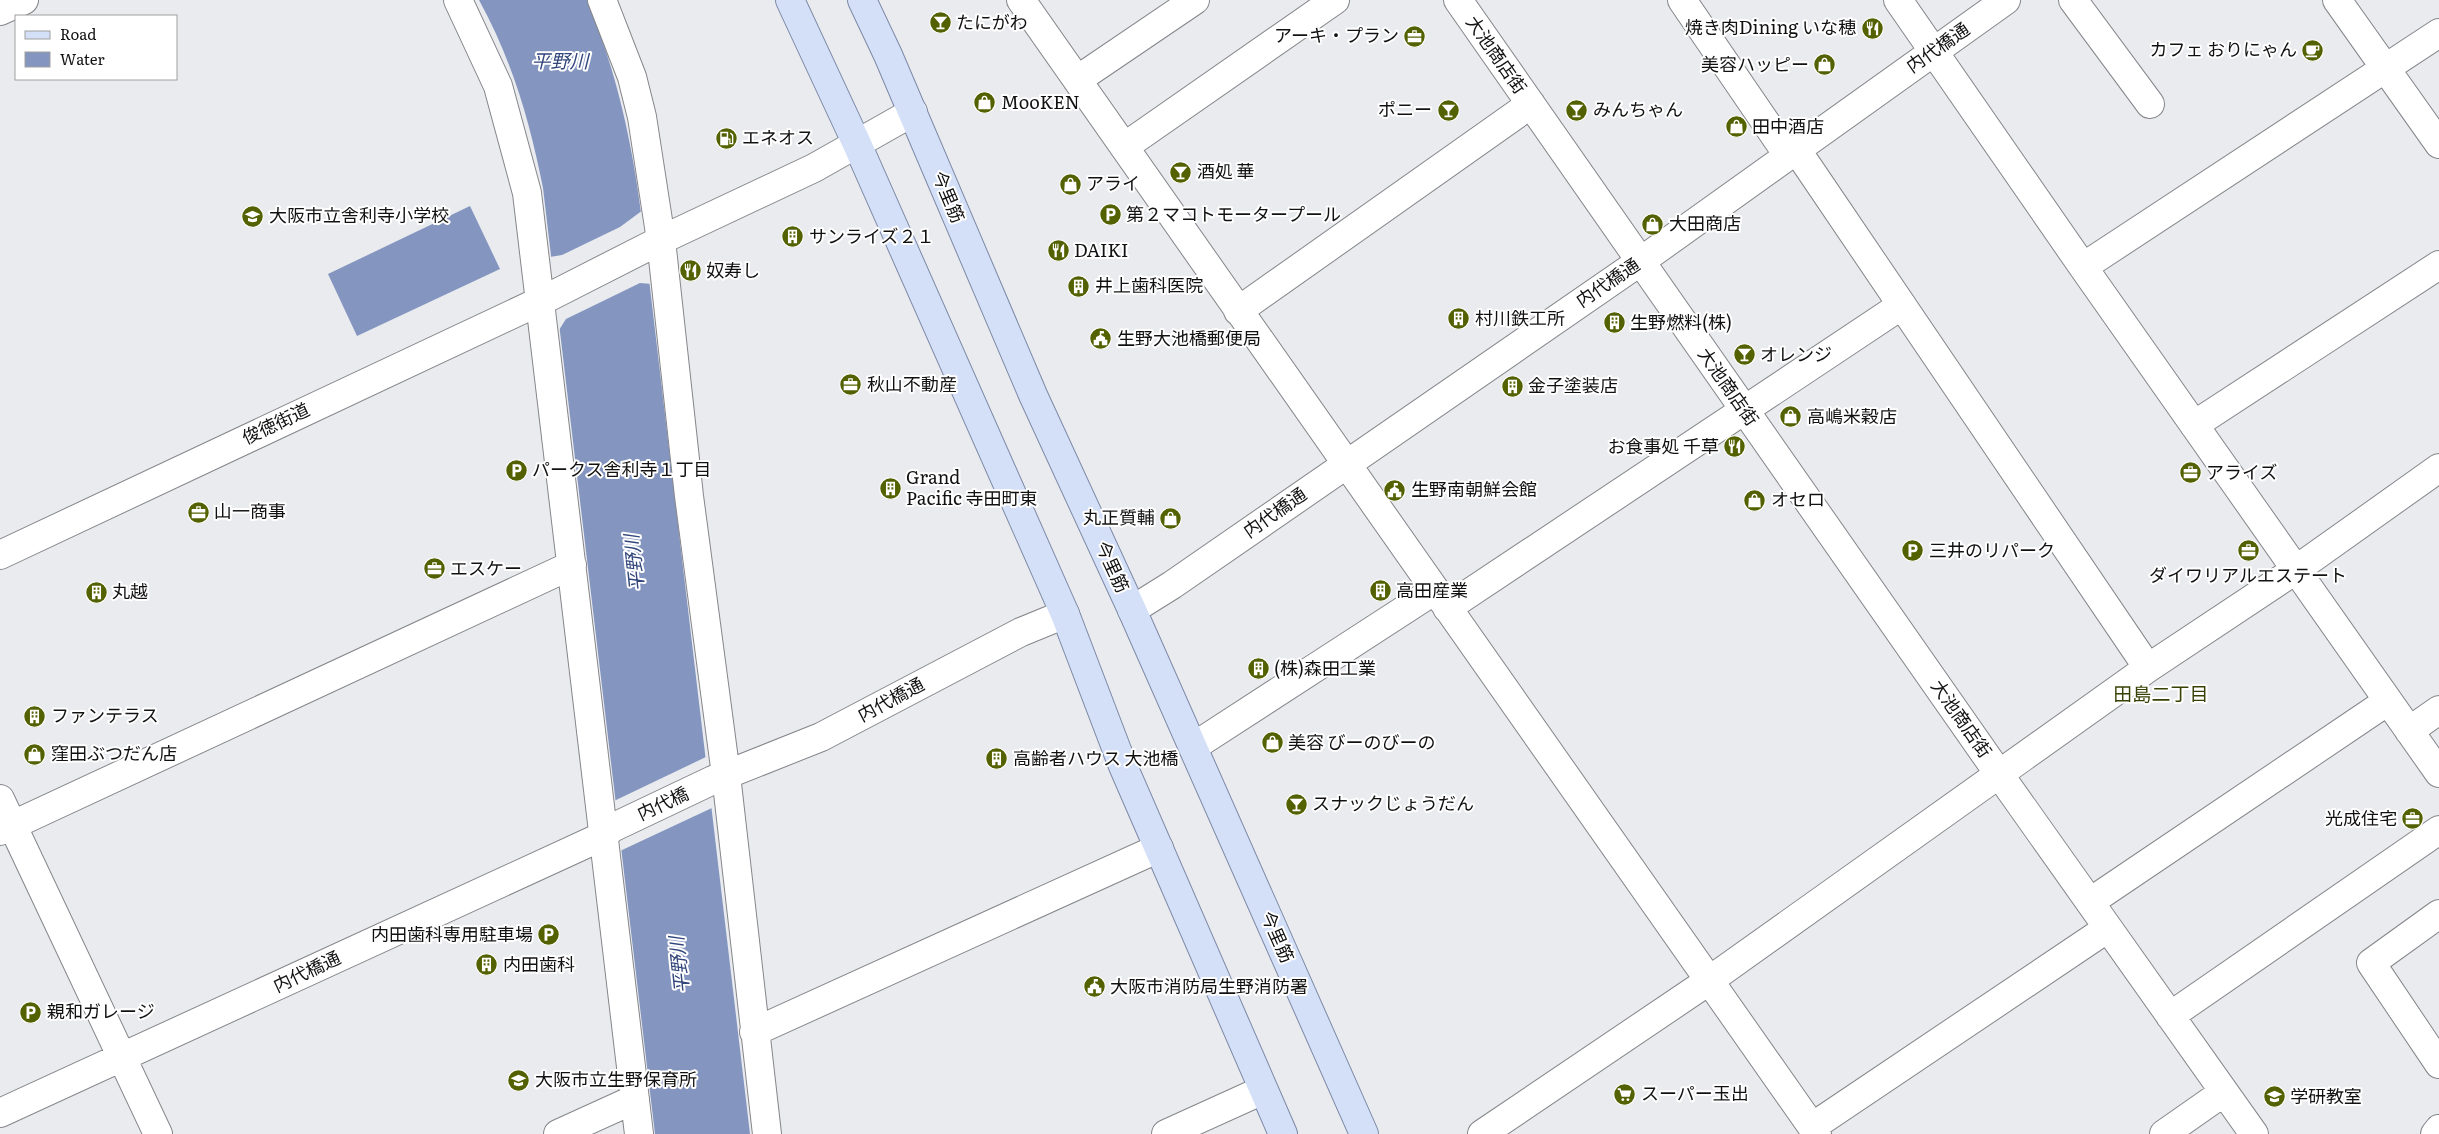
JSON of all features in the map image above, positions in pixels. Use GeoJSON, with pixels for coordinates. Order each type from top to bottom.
{"type":"FeatureCollection","features":[{"type":"Feature","properties":{"kind":"main road"},"geometry":{"type":"LineString","coordinates":[[790,0],[857,144],[1065,614],[1123,766],[1283,1134]]}},
{"type":"Feature","properties":{"kind":"main road","name":"今里筋"},"geometry":{"type":"LineString","coordinates":[[862,0],[913,112],[1033,395],[1132,610],[1364,1134]]}},
{"type":"Feature","properties":{"kind":"street"},"geometry":{"type":"LineString","coordinates":[[0,11],[24,0]]}},
{"type":"Feature","properties":{"kind":"street"},"geometry":{"type":"LineString","coordinates":[[458,0],[486,56],[506,112],[527,193],[546,298],[572,566],[608,832],[639,1134]]}},
{"type":"Feature","properties":{"kind":"street"},"geometry":{"type":"LineString","coordinates":[[602,0],[632,76],[642,117],[655,243],[689,496],[720,778],[767,1134]]}},
{"type":"Feature","properties":{"kind":"street"},"geometry":{"type":"LineString","coordinates":[[1021,0],[1345,464],[1815,1130],[2108,928]]}},
{"type":"Feature","properties":{"kind":"street"},"geometry":{"type":"LineString","coordinates":[[1077,80],[1195,0]]}},
{"type":"Feature","properties":{"kind":"street"},"geometry":{"type":"LineString","coordinates":[[1124,147],[1335,0]]}},
{"type":"Feature","properties":{"kind":"street","name":"大池商店街"},"geometry":{"type":"LineString","coordinates":[[1458,0],[1999,774],[2254,1134]]}},
{"type":"Feature","properties":{"kind":"street"},"geometry":{"type":"LineString","coordinates":[[1682,0],[1902,305],[2148,668]]}},
{"type":"Feature","properties":{"kind":"street"},"geometry":{"type":"LineString","coordinates":[[1898,0],[2083,267],[2439,772]]}},
{"type":"Feature","properties":{"kind":"street","name":"内代橋通"},"geometry":{"type":"LineString","coordinates":[[1132,610],[1172,585],[1641,261],[2006,0]]}},
{"type":"Feature","properties":{"kind":"street"},"geometry":{"type":"LineString","coordinates":[[2074,0],[2150,104]]}},
{"type":"Feature","properties":{"kind":"street"},"geometry":{"type":"LineString","coordinates":[[2337,0],[2439,144]]}},
{"type":"Feature","properties":{"kind":"street"},"geometry":{"type":"LineString","coordinates":[[2083,267],[2439,33]]}},
{"type":"Feature","properties":{"kind":"street"},"geometry":{"type":"LineString","coordinates":[[1238,310],[1531,104]]}},
{"type":"Feature","properties":{"kind":"street","name":"俊徳街道"},"geometry":{"type":"LineString","coordinates":[[0,555],[546,298],[655,243],[814,168],[913,112]]}},
{"type":"Feature","properties":{"kind":"street"},"geometry":{"type":"LineString","coordinates":[[2194,425],[2439,265]]}},
{"type":"Feature","properties":{"kind":"street"},"geometry":{"type":"LineString","coordinates":[[1193,747],[1441,599],[1745,410],[1902,305]]}},
{"type":"Feature","properties":{"kind":"street"},"geometry":{"type":"LineString","coordinates":[[1482,1134],[1710,980],[2148,668],[2297,569],[2439,468]]}},
{"type":"Feature","properties":{"kind":"street"},"geometry":{"type":"LineString","coordinates":[[6,828],[572,566]]}},
{"type":"Feature","properties":{"kind":"street","name":"内代橋通"},"geometry":{"type":"LineString","coordinates":[[720,778],[821,737],[1021,632],[1065,614]]}},
{"type":"Feature","properties":{"kind":"street"},"geometry":{"type":"LineString","coordinates":[[2090,902],[2388,701]]}},
{"type":"Feature","properties":{"kind":"street"},"geometry":{"type":"LineString","coordinates":[[2409,731],[2439,710]]}},
{"type":"Feature","properties":{"kind":"street","name":"内代橋"},"geometry":{"type":"LineString","coordinates":[[608,832],[720,778]]}},
{"type":"Feature","properties":{"kind":"street"},"geometry":{"type":"LineString","coordinates":[[0,799],[6,828],[122,1057],[158,1134]]}},
{"type":"Feature","properties":{"kind":"street"},"geometry":{"type":"LineString","coordinates":[[2170,1016],[2439,830]]}},
{"type":"Feature","properties":{"kind":"street","name":"内代橋通"},"geometry":{"type":"LineString","coordinates":[[0,1113],[608,832]]}},
{"type":"Feature","properties":{"kind":"street"},"geometry":{"type":"LineString","coordinates":[[754,1032],[1159,848]]}},
{"type":"Feature","properties":{"kind":"street"},"geometry":{"type":"LineString","coordinates":[[2439,914],[2371,963],[2439,1064]]}},
{"type":"Feature","properties":{"kind":"street"},"geometry":{"type":"LineString","coordinates":[[1166,1134],[1263,1090]]}},
{"type":"Feature","properties":{"kind":"street"},"geometry":{"type":"LineString","coordinates":[[2164,1134],[2224,1092]]}},
{"type":"Feature","properties":{"kind":"street"},"geometry":{"type":"LineString","coordinates":[[558,1134],[635,1099]]}},
{"type":"Feature","properties":{"kind":"street"},"geometry":{"type":"LineString","coordinates":[[2435,1134],[2439,1129]]}},
{"type":"Feature","properties":{"kind":"water","name":"平野川"},"geometry":{"type":"Polygon","coordinates":[[[479,0],[587,0],[607,54],[622,108],[642,220],[750,1134],[655,1134],[543,188],[526,115],[510,68],[479,0]]]}},
{"type":"Feature","properties":{"kind":"water"},"geometry":{"type":"Polygon","coordinates":[[[470,206],[500,269],[357,336],[328,274],[470,206]]]}},
{"type":"Feature","properties":{"kind":"pier"},"geometry":{"type":"Polygon","coordinates":[[[643,210],[652,284],[640,283],[566,319],[559,330],[550,257],[562,255],[620,227],[643,210]]]}},
{"type":"Feature","properties":{"kind":"pier"},"geometry":{"type":"Polygon","coordinates":[[[708,756],[714,807],[620,851],[614,801],[708,756]]]}},
{"type":"Feature","properties":{"kind":"place","name":"たにがわ"},"geometry":{"type":"Point","coordinates":[940,23]}},
{"type":"Feature","properties":{"kind":"place","name":"焼き肉Dining いな穂"},"geometry":{"type":"Point","coordinates":[1872,28]}},
{"type":"Feature","properties":{"kind":"place","name":"アーキ・プラン"},"geometry":{"type":"Point","coordinates":[1415,36]}},
{"type":"Feature","properties":{"kind":"place","name":"カフェ おりにゃん"},"geometry":{"type":"Point","coordinates":[2313,50]}},
{"type":"Feature","properties":{"kind":"place","name":"美容ハッピー"},"geometry":{"type":"Point","coordinates":[1825,65]}},
{"type":"Feature","properties":{"kind":"place","name":"MooKEN"},"geometry":{"type":"Point","coordinates":[985,103]}},
{"type":"Feature","properties":{"kind":"place","name":"ポニー"},"geometry":{"type":"Point","coordinates":[1448,110]}},
{"type":"Feature","properties":{"kind":"place","name":"みんちゃん"},"geometry":{"type":"Point","coordinates":[1577,110]}},
{"type":"Feature","properties":{"kind":"place","name":"田中酒店"},"geometry":{"type":"Point","coordinates":[1736,127]}},
{"type":"Feature","properties":{"kind":"place","name":"エネオス"},"geometry":{"type":"Point","coordinates":[726,138]}},
{"type":"Feature","properties":{"kind":"place","name":"酒処 華"},"geometry":{"type":"Point","coordinates":[1181,172]}},
{"type":"Feature","properties":{"kind":"place","name":"アライ"},"geometry":{"type":"Point","coordinates":[1070,184]}},
{"type":"Feature","properties":{"kind":"place","name":"第２マコトモータープール"},"geometry":{"type":"Point","coordinates":[1110,215]}},
{"type":"Feature","properties":{"kind":"place","name":"大阪市立舎利寺小学校"},"geometry":{"type":"Point","coordinates":[253,216]}},
{"type":"Feature","properties":{"kind":"place","name":"大田商店"},"geometry":{"type":"Point","coordinates":[1653,224]}},
{"type":"Feature","properties":{"kind":"place","name":"サンライズ２１"},"geometry":{"type":"Point","coordinates":[793,237]}},
{"type":"Feature","properties":{"kind":"place","name":"DAIKI"},"geometry":{"type":"Point","coordinates":[1058,251]}},
{"type":"Feature","properties":{"kind":"place","name":"奴寿し"},"geometry":{"type":"Point","coordinates":[690,271]}},
{"type":"Feature","properties":{"kind":"place","name":"井上歯科医院"},"geometry":{"type":"Point","coordinates":[1079,286]}},
{"type":"Feature","properties":{"kind":"place","name":"村川鉄工所"},"geometry":{"type":"Point","coordinates":[1459,319]}},
{"type":"Feature","properties":{"kind":"place","name":"生野燃料(株)"},"geometry":{"type":"Point","coordinates":[1614,323]}},
{"type":"Feature","properties":{"kind":"place","name":"生野大池橋郵便局"},"geometry":{"type":"Point","coordinates":[1101,339]}},
{"type":"Feature","properties":{"kind":"place","name":"オレンジ"},"geometry":{"type":"Point","coordinates":[1744,355]}},
{"type":"Feature","properties":{"kind":"place","name":"秋山不動産"},"geometry":{"type":"Point","coordinates":[851,385]}},
{"type":"Feature","properties":{"kind":"place","name":"金子塗装店"},"geometry":{"type":"Point","coordinates":[1512,386]}},
{"type":"Feature","properties":{"kind":"place","name":"高嶋米穀店"},"geometry":{"type":"Point","coordinates":[1791,417]}},
{"type":"Feature","properties":{"kind":"place","name":"お食事処 千草"},"geometry":{"type":"Point","coordinates":[1735,447]}},
{"type":"Feature","properties":{"kind":"place","name":"パークス舎利寺１丁目"},"geometry":{"type":"Point","coordinates":[516,470]}},
{"type":"Feature","properties":{"kind":"place","name":"アライズ"},"geometry":{"type":"Point","coordinates":[2190,473]}},
{"type":"Feature","properties":{"kind":"place","name":"Grand Pacific 寺田町東"},"geometry":{"type":"Point","coordinates":[890,488]}},
{"type":"Feature","properties":{"kind":"place","name":"生野南朝鮮会館"},"geometry":{"type":"Point","coordinates":[1395,490]}},
{"type":"Feature","properties":{"kind":"place","name":"オセロ"},"geometry":{"type":"Point","coordinates":[1755,500]}},
{"type":"Feature","properties":{"kind":"place","name":"山一商事"},"geometry":{"type":"Point","coordinates":[198,512]}},
{"type":"Feature","properties":{"kind":"place","name":"丸正質輔"},"geometry":{"type":"Point","coordinates":[1171,518]}},
{"type":"Feature","properties":{"kind":"place","name":"三井のリパーク"},"geometry":{"type":"Point","coordinates":[1913,551]}},
{"type":"Feature","properties":{"kind":"place","name":"ダイワリアルエステート"},"geometry":{"type":"Point","coordinates":[2248,551]}},
{"type":"Feature","properties":{"kind":"place","name":"エスケー"},"geometry":{"type":"Point","coordinates":[434,569]}},
{"type":"Feature","properties":{"kind":"place","name":"高田産業"},"geometry":{"type":"Point","coordinates":[1380,591]}},
{"type":"Feature","properties":{"kind":"place","name":"丸越"},"geometry":{"type":"Point","coordinates":[96,592]}},
{"type":"Feature","properties":{"kind":"place","name":"(株)森田工業"},"geometry":{"type":"Point","coordinates":[1258,669]}},
{"type":"Feature","properties":{"kind":"place","name":"ファンテラス"},"geometry":{"type":"Point","coordinates":[35,716]}},
{"type":"Feature","properties":{"kind":"place","name":"美容 びーのびーの"},"geometry":{"type":"Point","coordinates":[1272,743]}},
{"type":"Feature","properties":{"kind":"place","name":"窪田ぶつだん店"},"geometry":{"type":"Point","coordinates":[35,754]}},
{"type":"Feature","properties":{"kind":"place","name":"高齢者ハウス 大池橋"},"geometry":{"type":"Point","coordinates":[997,759]}},
{"type":"Feature","properties":{"kind":"place","name":"スナックじょうだん"},"geometry":{"type":"Point","coordinates":[1296,804]}},
{"type":"Feature","properties":{"kind":"place","name":"光成住宅"},"geometry":{"type":"Point","coordinates":[2413,819]}},
{"type":"Feature","properties":{"kind":"place","name":"内田歯科専用駐車場"},"geometry":{"type":"Point","coordinates":[549,935]}},
{"type":"Feature","properties":{"kind":"place","name":"内田歯科"},"geometry":{"type":"Point","coordinates":[487,965]}},
{"type":"Feature","properties":{"kind":"place","name":"大阪市消防局生野消防署"},"geometry":{"type":"Point","coordinates":[1094,987]}},
{"type":"Feature","properties":{"kind":"place","name":"親和ガレージ"},"geometry":{"type":"Point","coordinates":[31,1012]}},
{"type":"Feature","properties":{"kind":"place","name":"大阪市立生野保育所"},"geometry":{"type":"Point","coordinates":[519,1080]}},
{"type":"Feature","properties":{"kind":"place","name":"スーパー玉出"},"geometry":{"type":"Point","coordinates":[1625,1094]}},
{"type":"Feature","properties":{"kind":"place","name":"学研教室"},"geometry":{"type":"Point","coordinates":[2274,1097]}},
{"type":"Feature","properties":{"kind":"district","name":"田島二丁目"},"geometry":{"type":"Point","coordinates":[2161,694]}}]}
